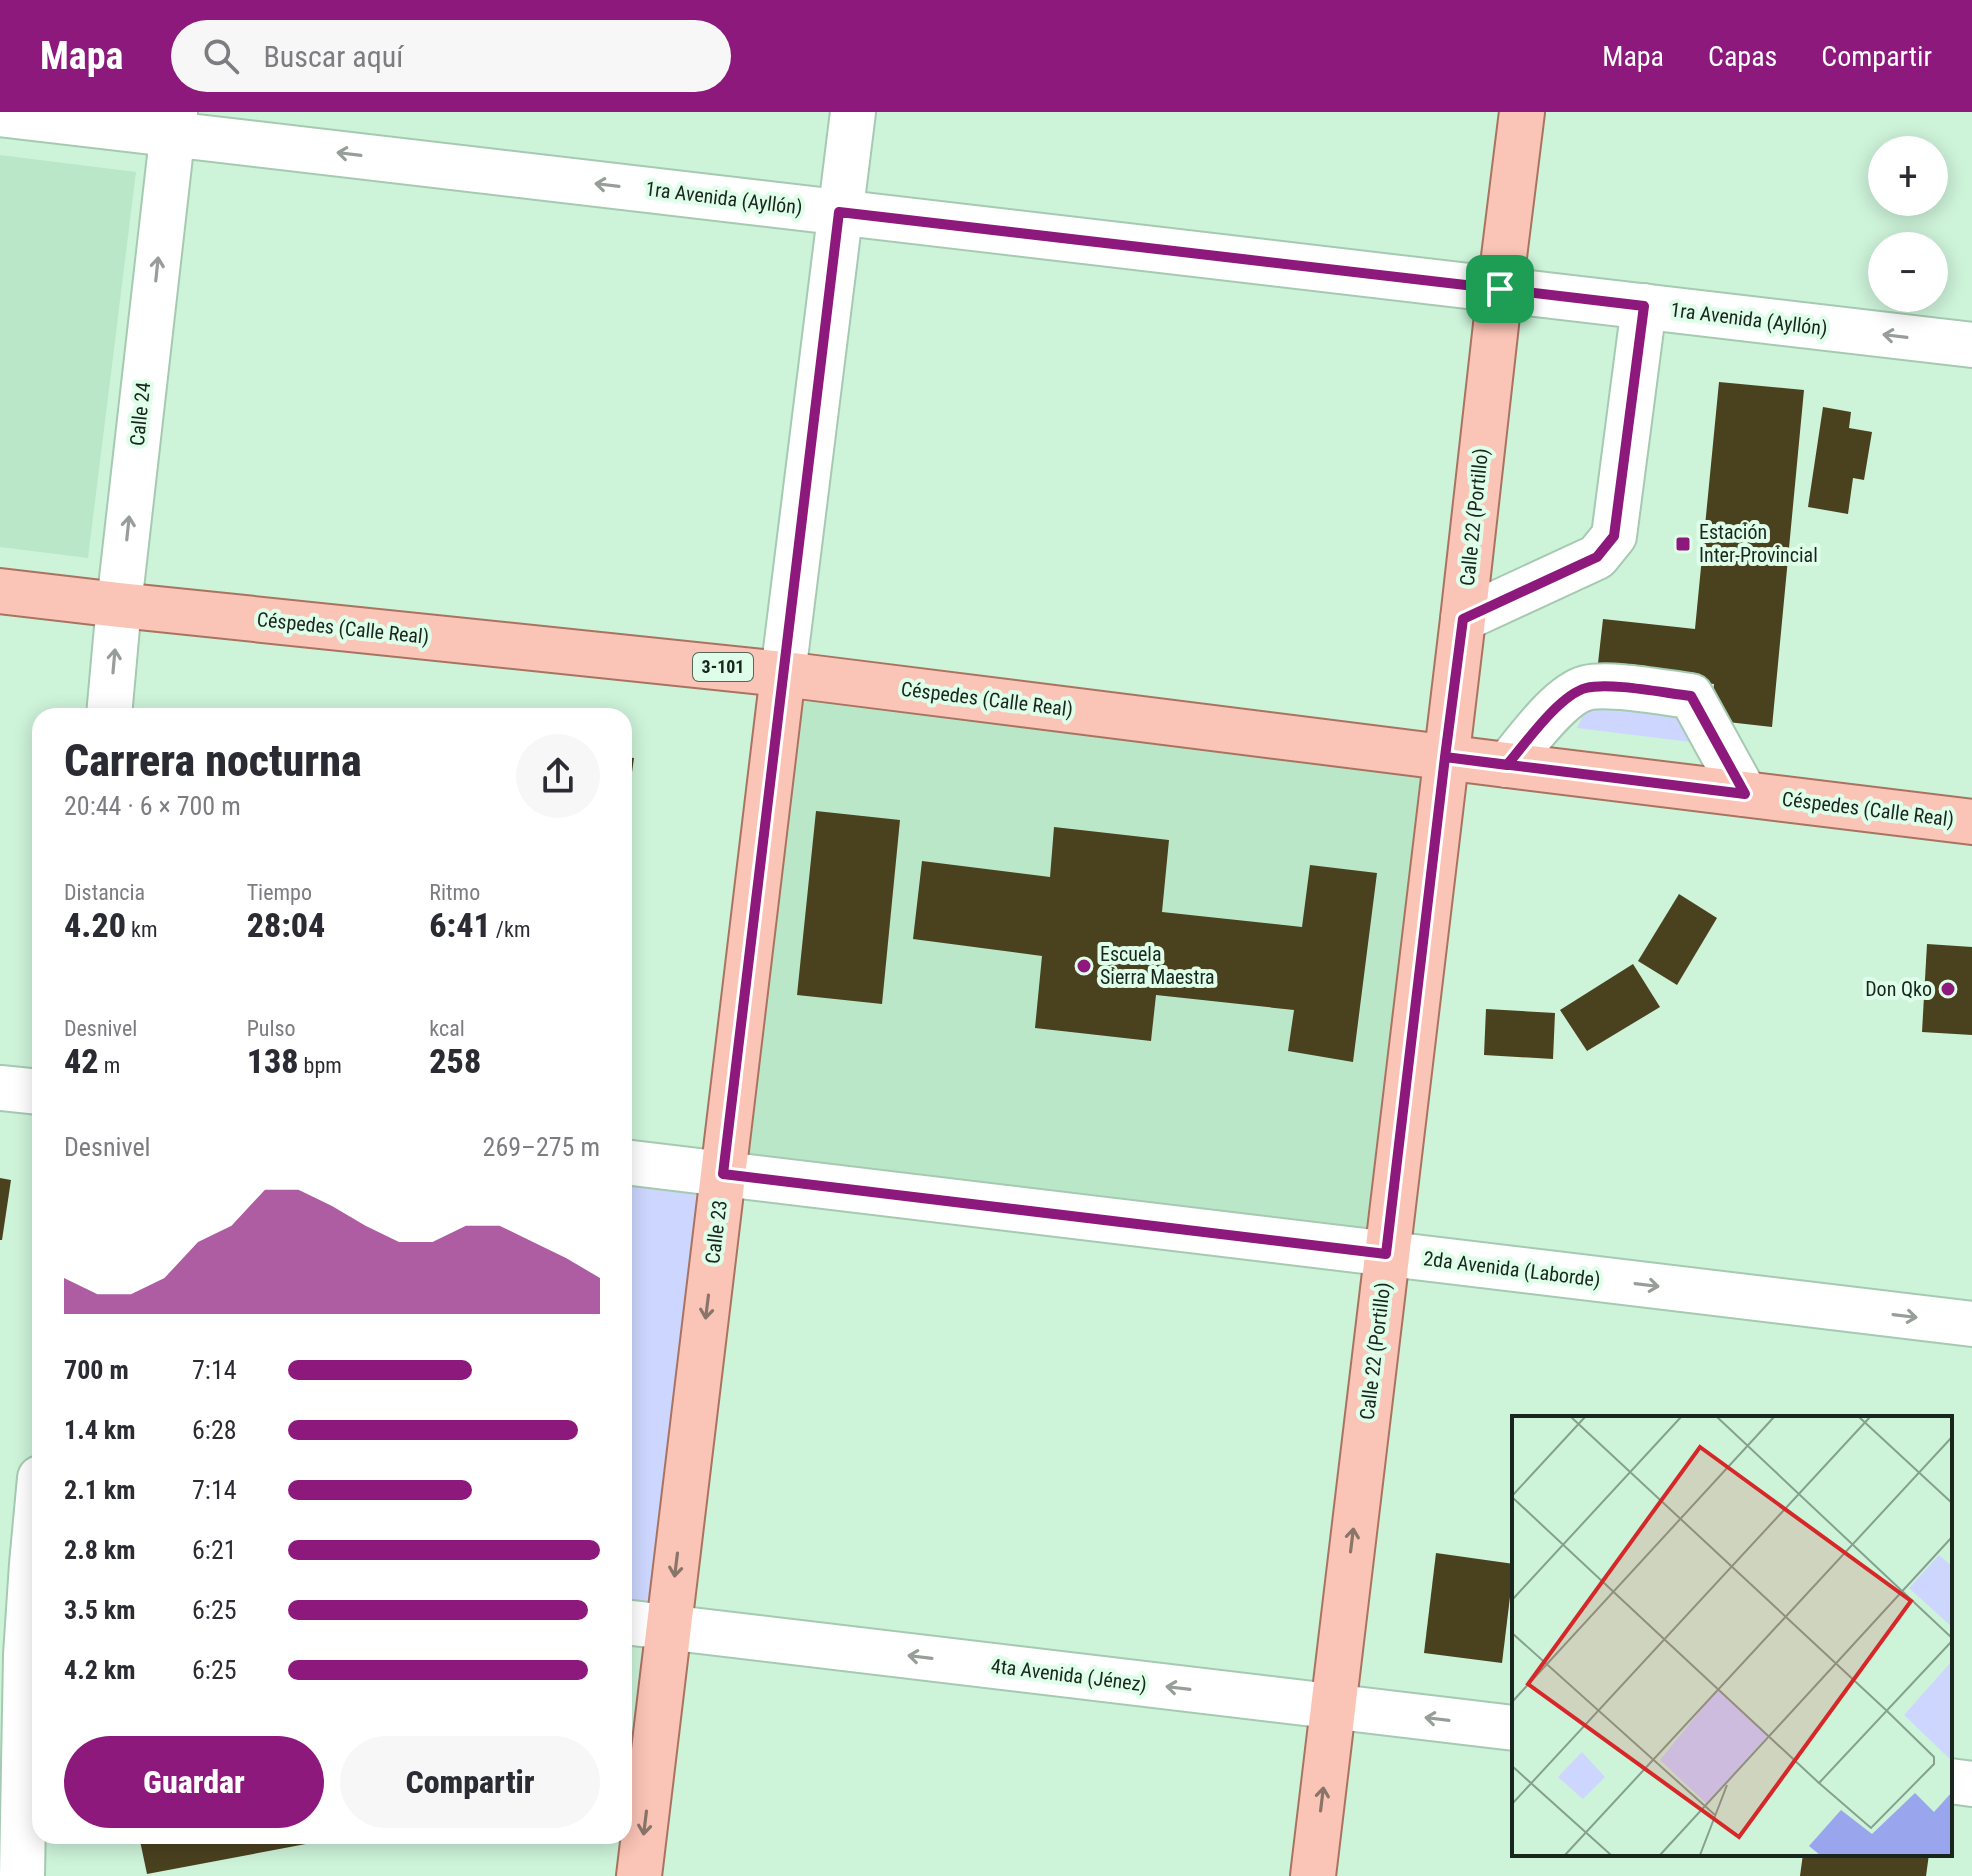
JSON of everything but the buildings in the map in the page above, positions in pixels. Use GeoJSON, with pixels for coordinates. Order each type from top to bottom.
{"type":"FeatureCollection","features":[{"type":"Feature","properties":{"kind":"main road","name":"Calle 22 (Portillo)"},"geometry":{"type":"LineString","coordinates":[[1313,1876],[1522,112]]}},
{"type":"Feature","properties":{"kind":"main road","name":"Céspedes (Calle Real)"},"geometry":{"type":"LineString","coordinates":[[0,591],[783,674],[1972,822]]}},
{"type":"Feature","properties":{"kind":"main road","name":"Calle 23"},"geometry":{"type":"LineString","coordinates":[[639,1876],[783,674]]}},
{"type":"Feature","properties":{"kind":"street","name":"Calle 23"},"geometry":{"type":"LineString","coordinates":[[783,674],[853,112]]}},
{"type":"Feature","properties":{"kind":"street","name":"1ra Avenida (Ayllón)"},"geometry":{"type":"LineString","coordinates":[[0,114],[174,123],[839,212],[1972,345]]}},
{"type":"Feature","properties":{"kind":"street","name":"Calle 24"},"geometry":{"type":"LineString","coordinates":[[110,708],[174,123]]}},
{"type":"Feature","properties":{"kind":"street"},"geometry":{"type":"LineString","coordinates":[[1463,619],[1597,557],[1614,536],[1644,306]]}},
{"type":"Feature","properties":{"kind":"street"},"geometry":{"type":"LineString","coordinates":[[1507,765],[1559,704],[1584,688],[1607,686],[1691,696],[1745,794]]}},
{"type":"Feature","properties":{"kind":"street"},"geometry":{"type":"LineString","coordinates":[[0,1088],[32,1091]]}},
{"type":"Feature","properties":{"kind":"street","name":"2da Avenida (Laborde)"},"geometry":{"type":"LineString","coordinates":[[632,1163],[1972,1324]]}},
{"type":"Feature","properties":{"kind":"street"},"geometry":{"type":"LineString","coordinates":[[22,1876],[24,1563],[32,1520]]}},
{"type":"Feature","properties":{"kind":"street","name":"4ta Avenida (Jénez)"},"geometry":{"type":"LineString","coordinates":[[632,1623],[1512,1728]]}},
{"type":"Feature","properties":{"kind":"street"},"geometry":{"type":"LineString","coordinates":[[1952,1781],[1972,1784]]}},
{"type":"Feature","properties":{"kind":"shaded area"},"geometry":{"type":"Polygon","coordinates":[[[0,155],[136,172],[88,558],[0,547],[0,155]]]}},
{"type":"Feature","properties":{"kind":"shaded area","name":"Escuela Sierra Maestra"},"geometry":{"type":"Polygon","coordinates":[[[783,674],[1445,757],[1386,1254],[723,1174],[783,674]]]}},
{"type":"Feature","properties":{"kind":"shaded area"},"geometry":{"type":"Polygon","coordinates":[[[1589,703],[1681,707],[1699,743],[1577,728],[1589,703]]]}},
{"type":"Feature","properties":{"kind":"shaded area"},"geometry":{"type":"Polygon","coordinates":[[[632,1168],[723,1174],[669,1626],[632,1623],[632,1168]]]}},
{"type":"Feature","properties":{"kind":"place","name":"Estación Inter-Provincial"},"geometry":{"type":"Point","coordinates":[1683,544]}},
{"type":"Feature","properties":{"kind":"place","name":"Escuela Sierra Maestra"},"geometry":{"type":"Point","coordinates":[1084,966]}},
{"type":"Feature","properties":{"kind":"place","name":"Don Qko"},"geometry":{"type":"Point","coordinates":[1948,989]}},
{"type":"Feature","properties":{"kind":"route"},"geometry":{"type":"LineString","coordinates":[[1500,289],[839,212],[723,1174],[1386,1254],[1445,757],[1507,765],[1745,794],[1691,696],[1607,686],[1584,688],[1559,704],[1507,765],[1445,757],[1463,619],[1597,557],[1614,536],[1644,306],[1500,289]]}}]}
